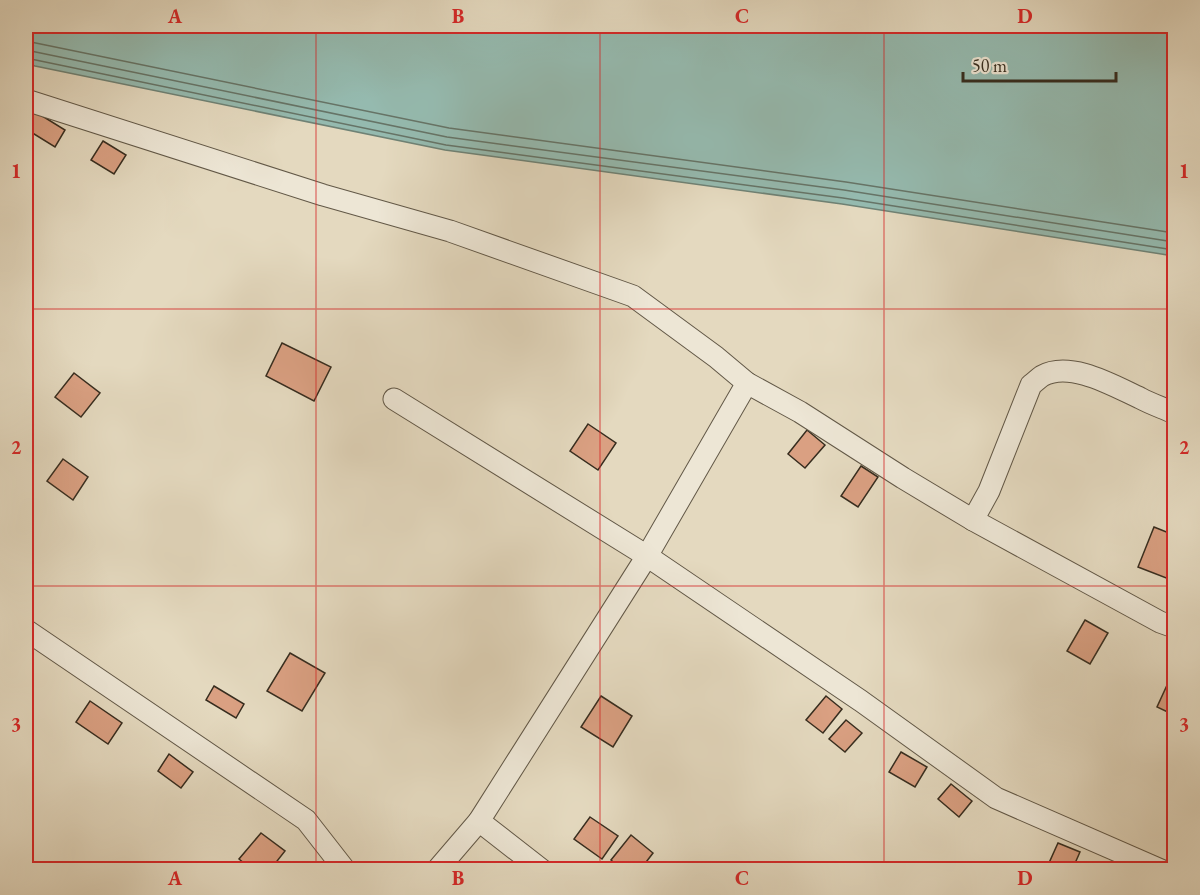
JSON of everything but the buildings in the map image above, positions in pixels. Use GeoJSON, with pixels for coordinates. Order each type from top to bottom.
{"type":"FeatureCollection","features":[{"type":"Feature","properties":{"kind":"street"},"geometry":{"type":"LineString","coordinates":[[26,100],[323,195],[450,231],[633,296],[716,357],[747,383],[800,412],[973,520],[1160,622],[1174,627]]}},
{"type":"Feature","properties":{"kind":"street"},"geometry":{"type":"LineString","coordinates":[[973,520],[989,491],[1032,385],[1043,376],[1057,372],[1073,372],[1095,377],[1174,413]]}},
{"type":"Feature","properties":{"kind":"street"},"geometry":{"type":"LineString","coordinates":[[436,870],[479,821],[647,556],[747,383]]}},
{"type":"Feature","properties":{"kind":"street"},"geometry":{"type":"LineString","coordinates":[[394,399],[647,556],[851,694],[996,798],[1161,870]]}},
{"type":"Feature","properties":{"kind":"street"},"geometry":{"type":"LineString","coordinates":[[26,630],[306,820],[345,870]]}},
{"type":"Feature","properties":{"kind":"street"},"geometry":{"type":"LineString","coordinates":[[479,821],[542,870]]}},
{"type":"Feature","properties":{"kind":"water"},"geometry":{"type":"Polygon","coordinates":[[[26,26],[1174,26],[1174,256],[842,204],[445,150],[35,66],[26,63],[26,26]]]}}]}
